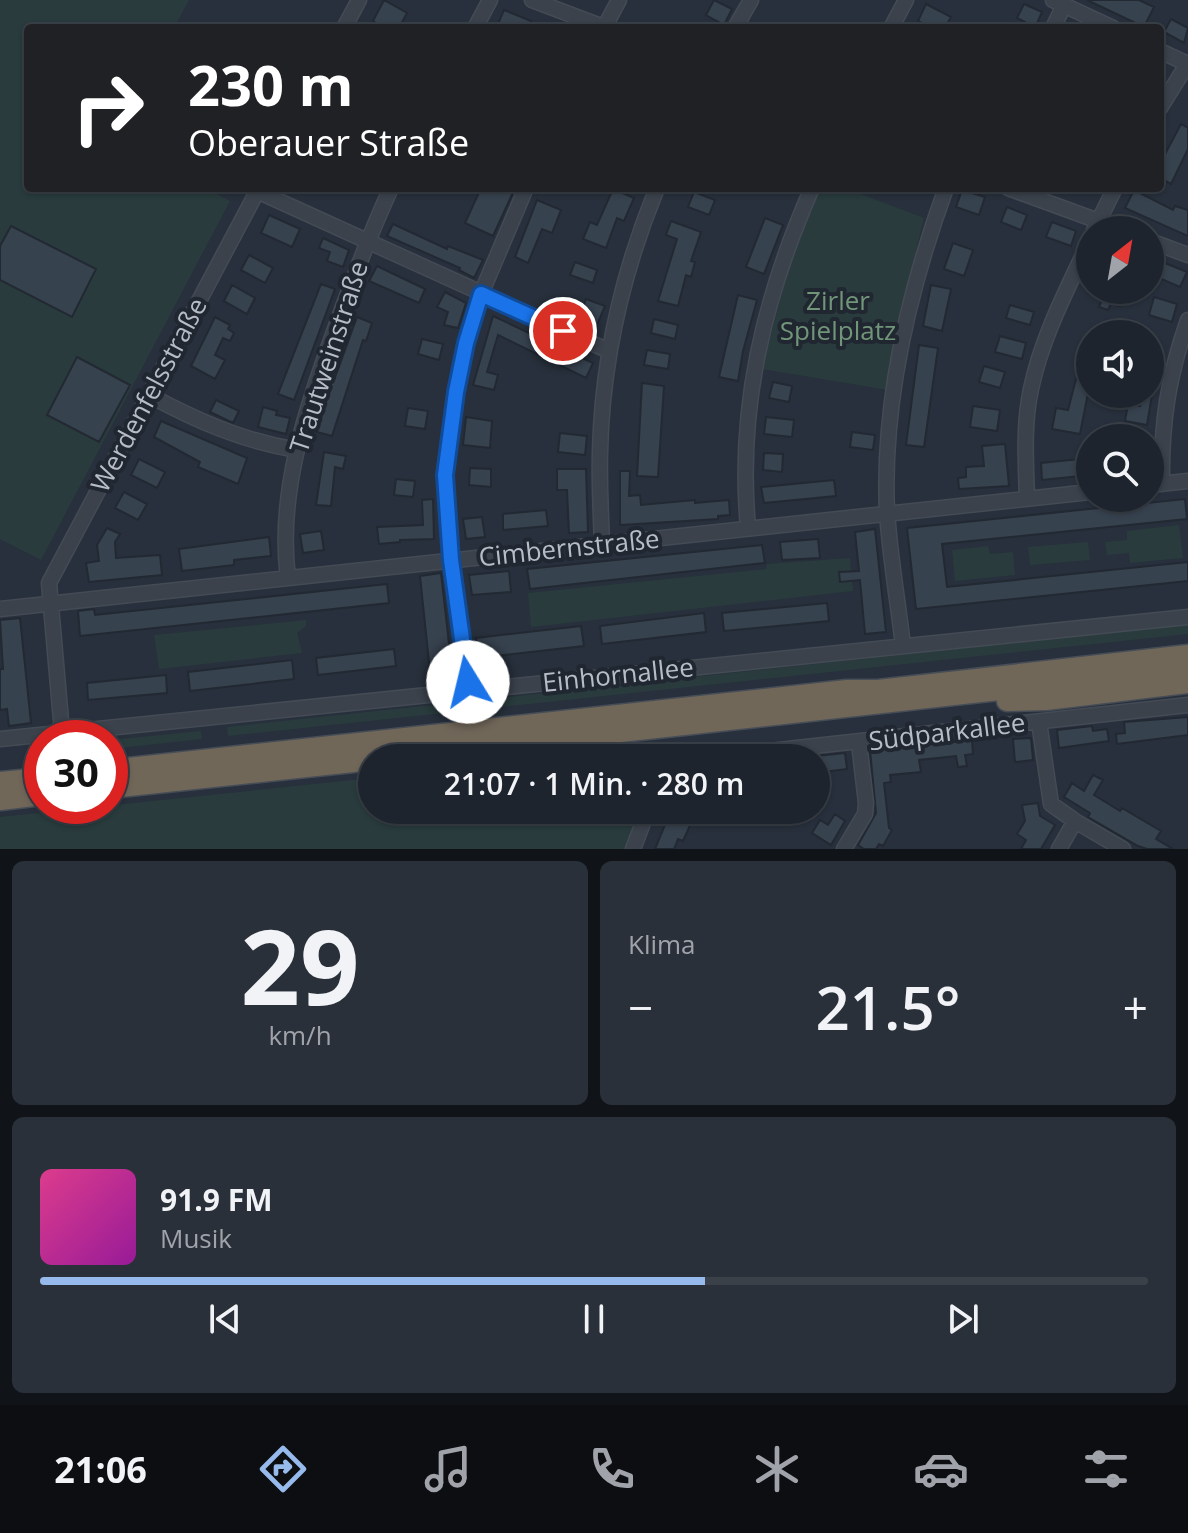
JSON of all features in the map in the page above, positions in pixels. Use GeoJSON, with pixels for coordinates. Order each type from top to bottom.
{"type":"FeatureCollection","features":[{"type":"Feature","properties":{"kind":"highway"},"geometry":{"type":"LineString","coordinates":[[847,690],[878,682],[1007,663],[1188,643]]}},
{"type":"Feature","properties":{"kind":"highway"},"geometry":{"type":"LineString","coordinates":[[128,768],[1188,655]]}},
{"type":"Feature","properties":{"kind":"highway"},"geometry":{"type":"LineString","coordinates":[[516,744],[1188,669]]}},
{"type":"Feature","properties":{"kind":"highway"},"geometry":{"type":"LineString","coordinates":[[888,703],[918,709],[1046,700],[1188,683]]}},
{"type":"Feature","properties":{"kind":"highway"},"geometry":{"type":"LineString","coordinates":[[128,786],[358,761]]}},
{"type":"Feature","properties":{"kind":"highway"},"geometry":{"type":"LineString","coordinates":[[0,782],[24,780]]}},
{"type":"Feature","properties":{"kind":"highway"},"geometry":{"type":"LineString","coordinates":[[0,800],[24,797]]}},
{"type":"Feature","properties":{"kind":"street"},"geometry":{"type":"LineString","coordinates":[[346,24],[359,0]]}},
{"type":"Feature","properties":{"kind":"street"},"geometry":{"type":"LineString","coordinates":[[477,24],[490,0]]}},
{"type":"Feature","properties":{"kind":"street"},"geometry":{"type":"LineString","coordinates":[[532,0],[595,24]]}},
{"type":"Feature","properties":{"kind":"street"},"geometry":{"type":"LineString","coordinates":[[607,24],[619,0]]}},
{"type":"Feature","properties":{"kind":"street"},"geometry":{"type":"LineString","coordinates":[[737,24],[751,0]]}},
{"type":"Feature","properties":{"kind":"street"},"geometry":{"type":"LineString","coordinates":[[893,24],[906,0]]}},
{"type":"Feature","properties":{"kind":"street"},"geometry":{"type":"LineString","coordinates":[[1054,24],[1058,2],[1105,24]]}},
{"type":"Feature","properties":{"kind":"street"},"geometry":{"type":"LineString","coordinates":[[1164,53],[1188,64],[1164,102]]}},
{"type":"Feature","properties":{"kind":"street","name":"Werdenfelsstraße"},"geometry":{"type":"LineString","coordinates":[[61,720],[49,583],[256,192]]}},
{"type":"Feature","properties":{"kind":"street"},"geometry":{"type":"LineString","coordinates":[[264,192],[366,242],[609,351]]}},
{"type":"Feature","properties":{"kind":"street","name":"Trautweinstraße"},"geometry":{"type":"LineString","coordinates":[[288,578],[284,545],[297,450],[316,379],[366,242],[389,192]]}},
{"type":"Feature","properties":{"kind":"street"},"geometry":{"type":"LineString","coordinates":[[468,690],[451,560],[445,475],[466,343],[481,294],[524,192]]}},
{"type":"Feature","properties":{"kind":"street"},"geometry":{"type":"LineString","coordinates":[[602,544],[600,451],[609,351],[631,260],[656,192]]}},
{"type":"Feature","properties":{"kind":"street"},"geometry":{"type":"LineString","coordinates":[[748,527],[744,481],[750,392],[764,322],[810,192]]}},
{"type":"Feature","properties":{"kind":"street"},"geometry":{"type":"LineString","coordinates":[[903,646],[887,513],[889,437],[897,374],[923,254],[945,192]]}},
{"type":"Feature","properties":{"kind":"street"},"geometry":{"type":"LineString","coordinates":[[1018,192],[1076,217]]}},
{"type":"Feature","properties":{"kind":"street"},"geometry":{"type":"LineString","coordinates":[[1101,216],[1113,192]]}},
{"type":"Feature","properties":{"kind":"street"},"geometry":{"type":"LineString","coordinates":[[1164,246],[1188,255]]}},
{"type":"Feature","properties":{"kind":"street"},"geometry":{"type":"LineString","coordinates":[[1027,499],[1026,430],[1030,391],[1042,346],[1076,271]]}},
{"type":"Feature","properties":{"kind":"street"},"geometry":{"type":"LineString","coordinates":[[1163,424],[1166,399],[1188,320]]}},
{"type":"Feature","properties":{"kind":"street"},"geometry":{"type":"LineString","coordinates":[[149,395],[190,418],[229,434],[297,450]]}},
{"type":"Feature","properties":{"kind":"street"},"geometry":{"type":"LineString","coordinates":[[1164,484],[1188,481]]}},
{"type":"Feature","properties":{"kind":"street","name":"Cimbernstraße"},"geometry":{"type":"LineString","coordinates":[[0,609],[1076,494]]}},
{"type":"Feature","properties":{"kind":"street","name":"Einhornallee"},"geometry":{"type":"LineString","coordinates":[[128,725],[1188,617]]}},
{"type":"Feature","properties":{"kind":"street","name":"Südparkallee"},"geometry":{"type":"LineString","coordinates":[[830,746],[1188,705]]}},
{"type":"Feature","properties":{"kind":"street"},"geometry":{"type":"LineString","coordinates":[[1039,722],[1051,804],[1123,849]]}},
{"type":"Feature","properties":{"kind":"street","name":"Einhornallee"},"geometry":{"type":"LineString","coordinates":[[0,739],[24,736]]}},
{"type":"Feature","properties":{"kind":"street"},"geometry":{"type":"LineString","coordinates":[[844,849],[865,814],[859,743]]}},
{"type":"Feature","properties":{"kind":"street"},"geometry":{"type":"LineString","coordinates":[[1059,849],[1075,821]]}},
{"type":"Feature","properties":{"kind":"street"},"geometry":{"type":"LineString","coordinates":[[633,849],[643,824]]}},
{"type":"Feature","properties":{"kind":"green space"},"geometry":{"type":"Polygon","coordinates":[[[0,0],[189,0],[176,24],[24,24],[24,192],[213,192],[230,201],[41,560],[0,539],[0,0]]]}},
{"type":"Feature","properties":{"kind":"green space","name":"Zirler Spielplatz"},"geometry":{"type":"Polygon","coordinates":[[[819,192],[856,192],[924,218],[902,308],[888,390],[762,369],[790,262],[819,192]]]}},
{"type":"Feature","properties":{"kind":"green space"},"geometry":{"type":"Polygon","coordinates":[[[1179,525],[1183,558],[1130,563],[1129,553],[1107,555],[1105,542],[1127,540],[1127,531],[1179,525]]]}},
{"type":"Feature","properties":{"kind":"green space"},"geometry":{"type":"Polygon","coordinates":[[[1088,542],[1090,560],[1030,565],[1028,547],[1088,542]]]}},
{"type":"Feature","properties":{"kind":"green space"},"geometry":{"type":"Polygon","coordinates":[[[988,546],[990,554],[1013,552],[1015,575],[955,581],[952,550],[988,546]]]}},
{"type":"Feature","properties":{"kind":"green space"},"geometry":{"type":"Polygon","coordinates":[[[850,558],[853,591],[531,627],[528,593],[766,569],[767,564],[850,558]]]}},
{"type":"Feature","properties":{"kind":"green space"},"geometry":{"type":"Polygon","coordinates":[[[306,620],[306,626],[297,633],[302,653],[159,669],[154,635],[306,620]]]}},
{"type":"Feature","properties":{"kind":"green space"},"geometry":{"type":"Polygon","coordinates":[[[1188,624],[1188,634],[228,736],[227,727],[1188,624]]]}},
{"type":"Feature","properties":{"kind":"green space"},"geometry":{"type":"Polygon","coordinates":[[[201,731],[202,739],[128,747],[128,738],[201,731]]]}},
{"type":"Feature","properties":{"kind":"green space"},"geometry":{"type":"Polygon","coordinates":[[[358,779],[358,824],[638,824],[628,849],[0,849],[0,817],[24,814],[24,824],[128,824],[128,804],[358,779]]]}},
{"type":"Feature","properties":{"kind":"building"},"geometry":{"type":"Polygon","coordinates":[[[384,0],[407,13],[401,24],[378,24],[373,21],[384,0]]]}},
{"type":"Feature","properties":{"kind":"building"},"geometry":{"type":"Polygon","coordinates":[[[714,0],[732,9],[724,24],[706,15],[714,0]]]}},
{"type":"Feature","properties":{"kind":"building"},"geometry":{"type":"Polygon","coordinates":[[[1087,0],[1139,0],[1154,7],[1146,24],[1138,24],[1087,0]]]}},
{"type":"Feature","properties":{"kind":"building"},"geometry":{"type":"Polygon","coordinates":[[[926,4],[951,17],[947,24],[924,24],[918,21],[926,4]]]}},
{"type":"Feature","properties":{"kind":"building"},"geometry":{"type":"Polygon","coordinates":[[[1024,4],[1042,12],[1037,24],[1024,24],[1017,18],[1024,4]]]}},
{"type":"Feature","properties":{"kind":"building"},"geometry":{"type":"Polygon","coordinates":[[[504,10],[531,21],[530,24],[498,24],[504,10]]]}},
{"type":"Feature","properties":{"kind":"building"},"geometry":{"type":"Polygon","coordinates":[[[1171,19],[1188,28],[1184,43],[1164,32],[1171,19]]]}},
{"type":"Feature","properties":{"kind":"building"},"geometry":{"type":"Polygon","coordinates":[[[1181,124],[1188,128],[1188,149],[1171,184],[1164,180],[1165,154],[1181,124]]]}},
{"type":"Feature","properties":{"kind":"building"},"geometry":{"type":"Polygon","coordinates":[[[479,192],[513,192],[493,236],[465,223],[479,192]]]}},
{"type":"Feature","properties":{"kind":"building"},"geometry":{"type":"Polygon","coordinates":[[[612,192],[634,198],[624,221],[617,218],[606,248],[583,239],[590,222],[597,225],[612,192]]]}},
{"type":"Feature","properties":{"kind":"building"},"geometry":{"type":"Polygon","coordinates":[[[694,192],[715,200],[709,215],[688,207],[694,192]]]}},
{"type":"Feature","properties":{"kind":"building"},"geometry":{"type":"Polygon","coordinates":[[[961,192],[985,197],[979,215],[956,207],[961,192]]]}},
{"type":"Feature","properties":{"kind":"building"},"geometry":{"type":"Polygon","coordinates":[[[1133,192],[1173,210],[1175,206],[1188,210],[1188,236],[1164,225],[1164,216],[1143,216],[1125,208],[1133,192]]]}},
{"type":"Feature","properties":{"kind":"building"},"geometry":{"type":"Polygon","coordinates":[[[537,200],[561,210],[552,233],[542,229],[528,263],[515,257],[537,200]]]}},
{"type":"Feature","properties":{"kind":"building"},"geometry":{"type":"Polygon","coordinates":[[[1007,207],[1027,215],[1021,230],[1001,222],[1007,207]]]}},
{"type":"Feature","properties":{"kind":"building"},"geometry":{"type":"Polygon","coordinates":[[[269,215],[300,229],[292,247],[261,233],[269,215]]]}},
{"type":"Feature","properties":{"kind":"building"},"geometry":{"type":"Polygon","coordinates":[[[765,218],[783,225],[764,274],[746,267],[765,218]]]}},
{"type":"Feature","properties":{"kind":"building"},"geometry":{"type":"Polygon","coordinates":[[[671,221],[701,232],[691,261],[695,262],[691,277],[686,275],[678,306],[658,301],[677,239],[666,235],[671,221]]]}},
{"type":"Feature","properties":{"kind":"building"},"geometry":{"type":"Polygon","coordinates":[[[1052,222],[1076,231],[1071,246],[1046,237],[1052,222]]]}},
{"type":"Feature","properties":{"kind":"building"},"geometry":{"type":"Polygon","coordinates":[[[393,224],[447,249],[448,246],[483,260],[474,278],[460,268],[387,236],[393,224]]]}},
{"type":"Feature","properties":{"kind":"building"},"geometry":{"type":"Polygon","coordinates":[[[11,226],[96,269],[72,317],[0,280],[0,246],[11,226]]]}},
{"type":"Feature","properties":{"kind":"building"},"geometry":{"type":"Polygon","coordinates":[[[323,238],[349,250],[343,267],[327,261],[330,252],[319,248],[323,238]]]}},
{"type":"Feature","properties":{"kind":"building"},"geometry":{"type":"Polygon","coordinates":[[[953,243],[973,250],[964,276],[944,269],[953,243]]]}},
{"type":"Feature","properties":{"kind":"building"},"geometry":{"type":"Polygon","coordinates":[[[249,255],[273,268],[265,283],[241,270],[249,255]]]}},
{"type":"Feature","properties":{"kind":"building"},"geometry":{"type":"Polygon","coordinates":[[[575,262],[597,270],[593,283],[570,275],[575,262]]]}},
{"type":"Feature","properties":{"kind":"building"},"geometry":{"type":"Polygon","coordinates":[[[1165,263],[1187,272],[1180,287],[1164,280],[1165,263]]]}},
{"type":"Feature","properties":{"kind":"building"},"geometry":{"type":"Polygon","coordinates":[[[377,266],[425,289],[419,303],[369,281],[377,266]]]}},
{"type":"Feature","properties":{"kind":"building"},"geometry":{"type":"Polygon","coordinates":[[[321,284],[335,289],[294,400],[278,394],[321,284]]]}},
{"type":"Feature","properties":{"kind":"building"},"geometry":{"type":"Polygon","coordinates":[[[232,285],[255,298],[247,314],[224,301],[232,285]]]}},
{"type":"Feature","properties":{"kind":"building"},"geometry":{"type":"Polygon","coordinates":[[[931,285],[951,289],[942,331],[923,326],[931,285]]]}},
{"type":"Feature","properties":{"kind":"building"},"geometry":{"type":"Polygon","coordinates":[[[445,292],[466,303],[458,328],[444,325],[448,312],[437,307],[445,292]]]}},
{"type":"Feature","properties":{"kind":"building"},"geometry":{"type":"Polygon","coordinates":[[[738,295],[757,300],[738,381],[719,377],[738,295]]]}},
{"type":"Feature","properties":{"kind":"building"},"geometry":{"type":"Polygon","coordinates":[[[586,299],[605,306],[595,330],[577,324],[586,299]]]}},
{"type":"Feature","properties":{"kind":"building"},"geometry":{"type":"Polygon","coordinates":[[[1164,300],[1177,304],[1172,322],[1149,315],[1152,304],[1164,304],[1164,300]]]}},
{"type":"Feature","properties":{"kind":"building"},"geometry":{"type":"Polygon","coordinates":[[[1100,304],[1111,304],[1108,310],[1099,307],[1100,304]]]}},
{"type":"Feature","properties":{"kind":"building"},"geometry":{"type":"Polygon","coordinates":[[[1010,305],[1034,312],[1030,325],[1006,318],[1010,305]]]}},
{"type":"Feature","properties":{"kind":"building"},"geometry":{"type":"Polygon","coordinates":[[[493,316],[593,363],[586,378],[498,335],[487,372],[498,375],[494,390],[473,385],[493,316]]]}},
{"type":"Feature","properties":{"kind":"building"},"geometry":{"type":"Polygon","coordinates":[[[215,317],[230,325],[228,329],[234,333],[230,341],[223,338],[215,355],[225,360],[215,379],[191,366],[215,317]]]}},
{"type":"Feature","properties":{"kind":"building"},"geometry":{"type":"Polygon","coordinates":[[[357,317],[372,323],[366,341],[363,340],[332,436],[317,432],[332,380],[357,317]]]}},
{"type":"Feature","properties":{"kind":"building"},"geometry":{"type":"Polygon","coordinates":[[[654,319],[678,325],[675,339],[651,333],[654,319]]]}},
{"type":"Feature","properties":{"kind":"building"},"geometry":{"type":"Polygon","coordinates":[[[1000,336],[1026,343],[1022,359],[995,352],[1000,336]]]}},
{"type":"Feature","properties":{"kind":"building"},"geometry":{"type":"Polygon","coordinates":[[[422,339],[443,344],[439,360],[418,354],[422,339]]]}},
{"type":"Feature","properties":{"kind":"building"},"geometry":{"type":"Polygon","coordinates":[[[919,345],[938,348],[924,447],[906,445],[919,345]]]}},
{"type":"Feature","properties":{"kind":"building"},"geometry":{"type":"Polygon","coordinates":[[[647,350],[670,354],[668,369],[644,365],[647,350]]]}},
{"type":"Feature","properties":{"kind":"building"},"geometry":{"type":"Polygon","coordinates":[[[77,357],[130,385],[99,442],[47,415],[77,357]]]}},
{"type":"Feature","properties":{"kind":"building"},"geometry":{"type":"Polygon","coordinates":[[[984,366],[1005,372],[1000,388],[979,382],[984,366]]]}},
{"type":"Feature","properties":{"kind":"building"},"geometry":{"type":"Polygon","coordinates":[[[1076,379],[1076,408],[1085,408],[1082,424],[1076,424],[1076,433],[1052,429],[1056,408],[1068,410],[1076,379]]]}},
{"type":"Feature","properties":{"kind":"building"},"geometry":{"type":"Polygon","coordinates":[[[773,382],[792,386],[789,402],[769,398],[773,382]]]}},
{"type":"Feature","properties":{"kind":"building"},"geometry":{"type":"Polygon","coordinates":[[[642,383],[664,386],[658,477],[637,476],[642,383]]]}},
{"type":"Feature","properties":{"kind":"building"},"geometry":{"type":"Polygon","coordinates":[[[216,400],[239,411],[233,423],[210,412],[216,400]]]}},
{"type":"Feature","properties":{"kind":"building"},"geometry":{"type":"Polygon","coordinates":[[[973,406],[1000,410],[997,431],[970,427],[973,406]]]}},
{"type":"Feature","properties":{"kind":"building"},"geometry":{"type":"Polygon","coordinates":[[[263,407],[277,411],[276,415],[290,418],[286,434],[258,427],[263,407]]]}},
{"type":"Feature","properties":{"kind":"building"},"geometry":{"type":"Polygon","coordinates":[[[408,408],[428,411],[425,429],[405,426],[408,408]]]}},
{"type":"Feature","properties":{"kind":"building"},"geometry":{"type":"Polygon","coordinates":[[[1127,408],[1150,408],[1147,424],[1125,421],[1127,408]]]}},
{"type":"Feature","properties":{"kind":"building"},"geometry":{"type":"Polygon","coordinates":[[[466,417],[492,421],[490,448],[463,445],[466,417]]]}},
{"type":"Feature","properties":{"kind":"building"},"geometry":{"type":"Polygon","coordinates":[[[766,417],[794,420],[792,437],[764,434],[766,417]]]}},
{"type":"Feature","properties":{"kind":"building"},"geometry":{"type":"Polygon","coordinates":[[[161,421],[247,458],[238,484],[198,467],[200,462],[154,437],[161,421]]]}},
{"type":"Feature","properties":{"kind":"building"},"geometry":{"type":"Polygon","coordinates":[[[852,432],[875,435],[873,450],[850,447],[852,432]]]}},
{"type":"Feature","properties":{"kind":"building"},"geometry":{"type":"Polygon","coordinates":[[[560,433],[587,436],[585,455],[558,452],[560,433]]]}},
{"type":"Feature","properties":{"kind":"building"},"geometry":{"type":"Polygon","coordinates":[[[1005,444],[1009,486],[959,489],[958,478],[966,477],[966,467],[984,466],[982,446],[1005,444]]]}},
{"type":"Feature","properties":{"kind":"building"},"geometry":{"type":"Polygon","coordinates":[[[324,452],[346,456],[343,469],[335,467],[331,506],[316,505],[324,452]]]}},
{"type":"Feature","properties":{"kind":"building"},"geometry":{"type":"Polygon","coordinates":[[[764,453],[783,454],[782,472],[763,470],[764,453]]]}},
{"type":"Feature","properties":{"kind":"building"},"geometry":{"type":"Polygon","coordinates":[[[139,459],[165,472],[157,488],[131,475],[139,459]]]}},
{"type":"Feature","properties":{"kind":"building"},"geometry":{"type":"Polygon","coordinates":[[[1076,459],[1076,476],[1042,480],[1041,463],[1076,459]]]}},
{"type":"Feature","properties":{"kind":"building"},"geometry":{"type":"Polygon","coordinates":[[[470,468],[491,469],[491,487],[469,485],[470,468]]]}},
{"type":"Feature","properties":{"kind":"building"},"geometry":{"type":"Polygon","coordinates":[[[557,469],[586,469],[588,532],[569,533],[567,490],[557,490],[557,469]]]}},
{"type":"Feature","properties":{"kind":"building"},"geometry":{"type":"Polygon","coordinates":[[[620,471],[630,471],[629,496],[640,495],[641,505],[729,500],[730,515],[718,516],[718,519],[620,525],[620,471]]]}},
{"type":"Feature","properties":{"kind":"building"},"geometry":{"type":"Polygon","coordinates":[[[396,479],[415,481],[413,497],[394,495],[396,479]]]}},
{"type":"Feature","properties":{"kind":"building"},"geometry":{"type":"Polygon","coordinates":[[[834,480],[836,496],[764,503],[761,487],[834,480]]]}},
{"type":"Feature","properties":{"kind":"building"},"geometry":{"type":"Polygon","coordinates":[[[124,492],[147,504],[138,520],[115,508],[124,492]]]}},
{"type":"Feature","properties":{"kind":"building"},"geometry":{"type":"Polygon","coordinates":[[[433,499],[434,539],[379,544],[377,527],[423,525],[422,500],[433,499]]]}},
{"type":"Feature","properties":{"kind":"building"},"geometry":{"type":"Polygon","coordinates":[[[1185,499],[1187,519],[942,544],[947,587],[1188,562],[1188,581],[916,609],[907,528],[1076,510],[1164,512],[1164,501],[1185,499]]]}},
{"type":"Feature","properties":{"kind":"building"},"geometry":{"type":"Polygon","coordinates":[[[546,510],[548,526],[503,530],[503,514],[546,510]]]}},
{"type":"Feature","properties":{"kind":"building"},"geometry":{"type":"Polygon","coordinates":[[[482,517],[485,537],[466,539],[463,519],[482,517]]]}},
{"type":"Feature","properties":{"kind":"building"},"geometry":{"type":"Polygon","coordinates":[[[107,528],[120,534],[115,542],[116,558],[160,555],[162,575],[89,582],[86,563],[99,561],[97,545],[107,528]]]}},
{"type":"Feature","properties":{"kind":"building"},"geometry":{"type":"Polygon","coordinates":[[[875,529],[886,632],[865,634],[860,580],[840,582],[839,572],[859,571],[855,532],[875,529]]]}},
{"type":"Feature","properties":{"kind":"building"},"geometry":{"type":"Polygon","coordinates":[[[321,531],[324,550],[303,553],[300,534],[321,531]]]}},
{"type":"Feature","properties":{"kind":"building"},"geometry":{"type":"Polygon","coordinates":[[[269,537],[271,556],[234,560],[234,565],[182,571],[179,549],[269,537]]]}},
{"type":"Feature","properties":{"kind":"building"},"geometry":{"type":"Polygon","coordinates":[[[818,539],[820,558],[782,560],[780,542],[818,539]]]}},
{"type":"Feature","properties":{"kind":"building"},"geometry":{"type":"Polygon","coordinates":[[[762,545],[765,563],[530,589],[527,569],[762,545]]]}},
{"type":"Feature","properties":{"kind":"building"},"geometry":{"type":"Polygon","coordinates":[[[509,571],[511,592],[472,595],[469,575],[509,571]]]}},
{"type":"Feature","properties":{"kind":"building"},"geometry":{"type":"Polygon","coordinates":[[[441,573],[453,679],[431,681],[420,576],[441,573]]]}},
{"type":"Feature","properties":{"kind":"building"},"geometry":{"type":"Polygon","coordinates":[[[387,584],[389,603],[80,636],[78,611],[94,609],[95,615],[387,584]]]}},
{"type":"Feature","properties":{"kind":"building"},"geometry":{"type":"Polygon","coordinates":[[[827,603],[829,621],[724,631],[722,613],[827,603]]]}},
{"type":"Feature","properties":{"kind":"building"},"geometry":{"type":"Polygon","coordinates":[[[704,613],[706,632],[602,644],[600,626],[704,613]]]}},
{"type":"Feature","properties":{"kind":"building"},"geometry":{"type":"Polygon","coordinates":[[[20,618],[31,720],[24,720],[24,724],[9,726],[7,709],[0,710],[0,669],[3,669],[0,620],[20,618]]]}},
{"type":"Feature","properties":{"kind":"building"},"geometry":{"type":"Polygon","coordinates":[[[581,626],[584,646],[478,658],[476,638],[581,626]]]}},
{"type":"Feature","properties":{"kind":"building"},"geometry":{"type":"Polygon","coordinates":[[[394,649],[396,666],[318,675],[316,658],[394,649]]]}},
{"type":"Feature","properties":{"kind":"building"},"geometry":{"type":"Polygon","coordinates":[[[292,660],[294,679],[190,691],[188,672],[292,660]]]}},
{"type":"Feature","properties":{"kind":"building"},"geometry":{"type":"Polygon","coordinates":[[[166,675],[167,693],[88,700],[87,683],[166,675]]]}},
{"type":"Feature","properties":{"kind":"building"},"geometry":{"type":"Polygon","coordinates":[[[1188,717],[1188,735],[1117,744],[1116,734],[1125,733],[1124,722],[1188,717]]]}},
{"type":"Feature","properties":{"kind":"building"},"geometry":{"type":"Polygon","coordinates":[[[1092,726],[1093,731],[1107,729],[1109,741],[1059,748],[1057,730],[1092,726]]]}},
{"type":"Feature","properties":{"kind":"building"},"geometry":{"type":"Polygon","coordinates":[[[1031,738],[1033,760],[1015,762],[1013,739],[1031,738]]]}},
{"type":"Feature","properties":{"kind":"building"},"geometry":{"type":"Polygon","coordinates":[[[972,740],[973,754],[965,755],[967,766],[958,767],[956,756],[919,760],[921,772],[890,775],[891,782],[884,783],[889,828],[892,830],[883,846],[879,844],[876,849],[864,849],[858,845],[876,813],[870,750],[972,740]]]}},
{"type":"Feature","properties":{"kind":"building"},"geometry":{"type":"Polygon","coordinates":[[[845,753],[847,769],[830,771],[830,755],[845,753]]]}},
{"type":"Feature","properties":{"kind":"building"},"geometry":{"type":"Polygon","coordinates":[[[1093,775],[1103,780],[1094,795],[1161,831],[1156,839],[1173,849],[1138,846],[1088,817],[1090,813],[1064,797],[1072,783],[1084,791],[1093,775]]]}},
{"type":"Feature","properties":{"kind":"building"},"geometry":{"type":"Polygon","coordinates":[[[1038,803],[1040,816],[1055,825],[1041,849],[1021,849],[1026,840],[1017,834],[1025,821],[1022,805],[1038,803]]]}},
{"type":"Feature","properties":{"kind":"building"},"geometry":{"type":"Polygon","coordinates":[[[835,814],[845,821],[831,845],[812,833],[818,824],[828,825],[835,814]]]}},
{"type":"Feature","properties":{"kind":"building"},"geometry":{"type":"Polygon","coordinates":[[[665,824],[691,824],[683,841],[678,839],[674,849],[655,849],[665,824]]]}},
{"type":"Feature","properties":{"kind":"route"},"geometry":{"type":"LineString","coordinates":[[468,682],[451,560],[445,475],[466,343],[481,294],[563,331]]}}]}
